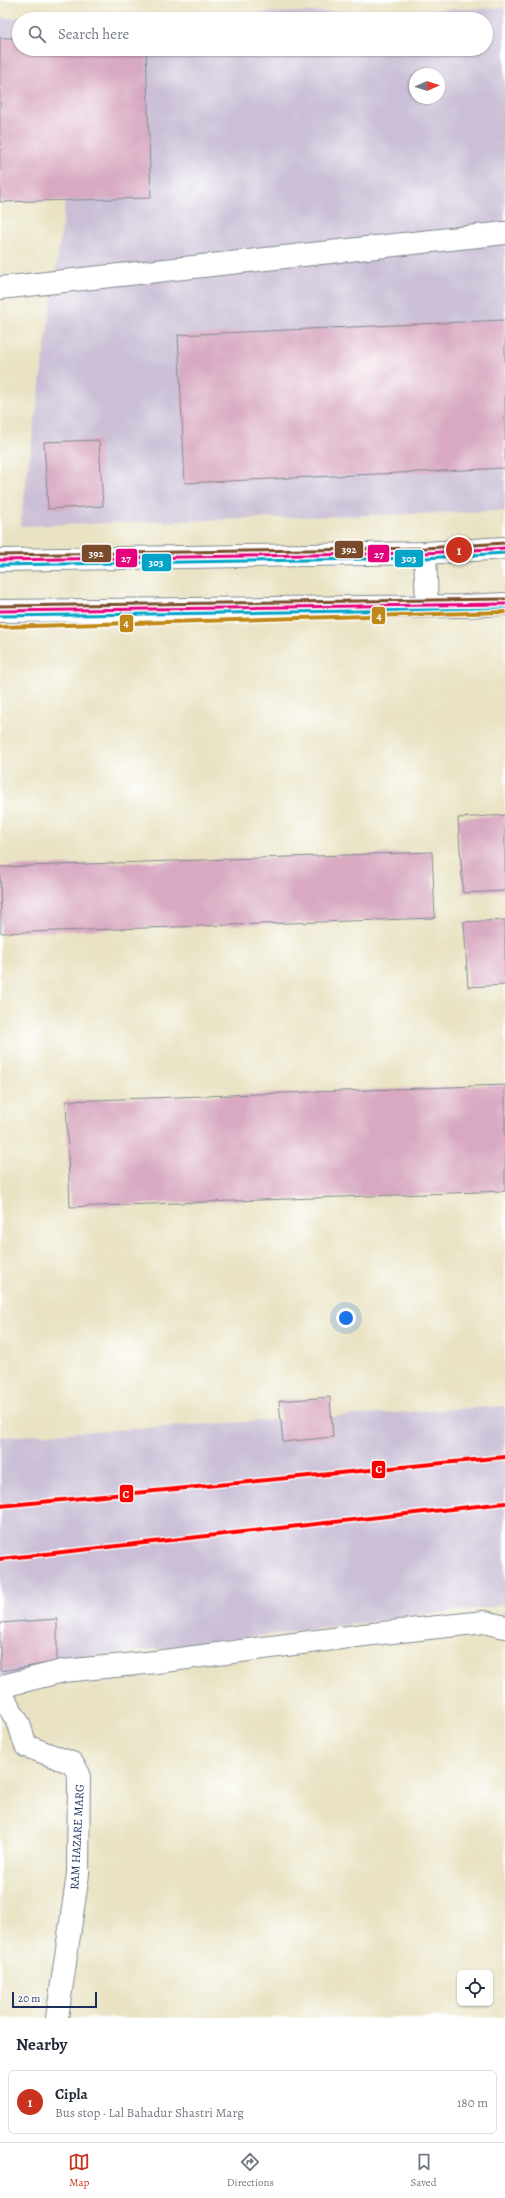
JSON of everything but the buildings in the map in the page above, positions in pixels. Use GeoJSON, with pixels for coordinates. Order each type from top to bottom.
{"type":"FeatureCollection","features":[{"type":"Feature","properties":{"kind":"main road"},"geometry":{"type":"LineString","coordinates":[[0,288],[505,233]]}},
{"type":"Feature","properties":{"kind":"main road"},"geometry":{"type":"LineString","coordinates":[[0,560],[425,553],[505,548]]}},
{"type":"Feature","properties":{"kind":"main road"},"geometry":{"type":"LineString","coordinates":[[425,553],[427,606]]}},
{"type":"Feature","properties":{"kind":"main road"},"geometry":{"type":"LineString","coordinates":[[0,611],[505,604]]}},
{"type":"Feature","properties":{"kind":"main road"},"geometry":{"type":"LineString","coordinates":[[1,1695],[7,1685],[63,1671],[156,1662],[364,1635],[484,1622],[505,1627]]}},
{"type":"Feature","properties":{"kind":"main road","name":"RAM HAZARE MARG"},"geometry":{"type":"LineString","coordinates":[[1,1695],[19,1724],[26,1746],[72,1763],[79,1774],[78,1874],[57,2018]]}},
{"type":"Feature","properties":{"kind":"shaded area"},"geometry":{"type":"Polygon","coordinates":[[[505,8],[505,511],[20,526],[68,184],[0,183],[0,18],[12,18],[12,56],[493,56],[493,12],[303,12],[505,8]]]}},
{"type":"Feature","properties":{"kind":"shaded area"},"geometry":{"type":"Polygon","coordinates":[[[505,1406],[505,1605],[76,1659],[47,1672],[0,1677],[0,1437],[505,1406]]]}},
{"type":"Feature","properties":{"kind":"transit line","name":"392"},"geometry":{"type":"LineString","coordinates":[[0,555],[425,548],[505,543]]}},
{"type":"Feature","properties":{"kind":"transit line","name":"27"},"geometry":{"type":"LineString","coordinates":[[0,560],[425,553],[505,548]]}},
{"type":"Feature","properties":{"kind":"transit line","name":"303"},"geometry":{"type":"LineString","coordinates":[[0,565],[425,558],[505,553]]}},
{"type":"Feature","properties":{"kind":"transit line","name":"392"},"geometry":{"type":"LineString","coordinates":[[0,606],[505,599]]}},
{"type":"Feature","properties":{"kind":"transit line","name":"27"},"geometry":{"type":"LineString","coordinates":[[0,611],[505,604]]}},
{"type":"Feature","properties":{"kind":"transit line","name":"303"},"geometry":{"type":"LineString","coordinates":[[0,616],[505,609]]}},
{"type":"Feature","properties":{"kind":"transit line","name":"4"},"geometry":{"type":"LineString","coordinates":[[0,627],[505,612]]}},
{"type":"Feature","properties":{"kind":"transit line","name":"C"},"geometry":{"type":"LineString","coordinates":[[0,1506],[505,1457]]}},
{"type":"Feature","properties":{"kind":"transit line","name":"C"},"geometry":{"type":"LineString","coordinates":[[0,1559],[505,1503]]}},
{"type":"Feature","properties":{"kind":"place","name":"Cipla"},"geometry":{"type":"Point","coordinates":[459,550]}}]}
